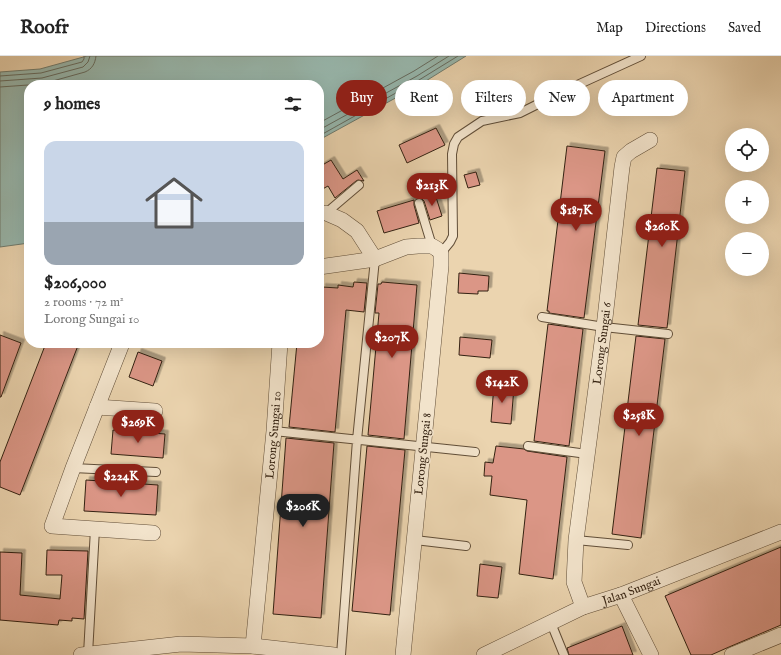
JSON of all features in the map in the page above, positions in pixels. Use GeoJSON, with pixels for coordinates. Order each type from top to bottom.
{"type":"FeatureCollection","features":[{"type":"Feature","properties":{"kind":"street","name":"Lorong Sungai 6"},"geometry":{"type":"LineString","coordinates":[[583,607],[574,582],[576,540],[604,327],[622,167],[624,157],[650,140]]}},
{"type":"Feature","properties":{"kind":"street"},"geometry":{"type":"LineString","coordinates":[[324,216],[342,220],[357,232],[375,259]]}},
{"type":"Feature","properties":{"kind":"street"},"geometry":{"type":"LineString","coordinates":[[324,266],[375,259],[406,248],[418,246],[436,250]]}},
{"type":"Feature","properties":{"kind":"street","name":"Lorong Sungai 8"},"geometry":{"type":"LineString","coordinates":[[404,655],[441,266],[436,250]]}},
{"type":"Feature","properties":{"kind":"street"},"geometry":{"type":"LineString","coordinates":[[120,348],[52,526],[153,533]]}},
{"type":"Feature","properties":{"kind":"street","name":"Lorong Sungai 10"},"geometry":{"type":"LineString","coordinates":[[253,646],[274,431],[280,348]]}},
{"type":"Feature","properties":{"kind":"street"},"geometry":{"type":"LineString","coordinates":[[97,407],[155,411]]}},
{"type":"Feature","properties":{"kind":"street","name":"Jalan Sungai"},"geometry":{"type":"LineString","coordinates":[[484,655],[583,607],[621,595],[781,532]]}},
{"type":"Feature","properties":{"kind":"street"},"geometry":{"type":"LineString","coordinates":[[621,595],[650,655]]}},
{"type":"Feature","properties":{"kind":"street"},"geometry":{"type":"LineString","coordinates":[[732,655],[781,635]]}},
{"type":"Feature","properties":{"kind":"street"},"geometry":{"type":"LineString","coordinates":[[84,655],[253,646],[334,655]]}},
{"type":"Feature","properties":{"kind":"lane"},"geometry":{"type":"LineString","coordinates":[[419,202],[436,250],[450,242],[453,236],[452,154],[454,144],[458,137],[482,121],[520,113],[641,56]]}},
{"type":"Feature","properties":{"kind":"lane"},"geometry":{"type":"LineString","coordinates":[[324,215],[358,185]]}},
{"type":"Feature","properties":{"kind":"lane"},"geometry":{"type":"LineString","coordinates":[[341,655],[357,440],[375,259]]}},
{"type":"Feature","properties":{"kind":"lane"},"geometry":{"type":"LineString","coordinates":[[542,318],[668,334]]}},
{"type":"Feature","properties":{"kind":"lane"},"geometry":{"type":"LineString","coordinates":[[274,431],[475,452]]}},
{"type":"Feature","properties":{"kind":"lane"},"geometry":{"type":"LineString","coordinates":[[528,446],[587,454]]}},
{"type":"Feature","properties":{"kind":"lane"},"geometry":{"type":"LineString","coordinates":[[73,468],[156,472]]}},
{"type":"Feature","properties":{"kind":"lane"},"geometry":{"type":"LineString","coordinates":[[84,655],[95,529]]}},
{"type":"Feature","properties":{"kind":"lane"},"geometry":{"type":"LineString","coordinates":[[415,540],[466,546]]}},
{"type":"Feature","properties":{"kind":"lane"},"geometry":{"type":"LineString","coordinates":[[576,540],[628,545]]}},
{"type":"Feature","properties":{"kind":"lane"},"geometry":{"type":"LineString","coordinates":[[551,623],[564,655]]}},
{"type":"Feature","properties":{"kind":"water"},"geometry":{"type":"Polygon","coordinates":[[[87,56],[466,56],[427,80],[395,80],[395,98],[387,103],[387,80],[336,80],[336,116],[363,116],[324,137],[324,80],[24,80],[24,244],[0,247],[0,72],[40,69],[87,56]]]}},
{"type":"Feature","properties":{"kind":"building"},"geometry":{"type":"Polygon","coordinates":[[[436,128],[445,145],[407,163],[399,145],[436,128]]]}},
{"type":"Feature","properties":{"kind":"building"},"geometry":{"type":"Polygon","coordinates":[[[567,146],[605,151],[584,318],[549,313],[549,311],[547,311],[567,146]]]}},
{"type":"Feature","properties":{"kind":"building"},"geometry":{"type":"Polygon","coordinates":[[[331,160],[343,179],[357,170],[364,181],[356,181],[335,198],[328,186],[324,188],[324,164],[331,160]]]}},
{"type":"Feature","properties":{"kind":"building"},"geometry":{"type":"Polygon","coordinates":[[[657,168],[685,171],[667,328],[638,325],[657,168]]]}},
{"type":"Feature","properties":{"kind":"building"},"geometry":{"type":"Polygon","coordinates":[[[476,172],[480,185],[468,188],[464,175],[476,172]]]}},
{"type":"Feature","properties":{"kind":"building"},"geometry":{"type":"Polygon","coordinates":[[[435,194],[442,216],[430,220],[424,201],[421,198],[435,194]]]}},
{"type":"Feature","properties":{"kind":"building"},"geometry":{"type":"Polygon","coordinates":[[[414,200],[419,223],[384,233],[377,211],[414,200]]]}},
{"type":"Feature","properties":{"kind":"building"},"geometry":{"type":"Polygon","coordinates":[[[459,273],[489,276],[488,291],[478,291],[478,294],[458,293],[459,273]]]}},
{"type":"Feature","properties":{"kind":"building"},"geometry":{"type":"Polygon","coordinates":[[[354,282],[367,283],[364,312],[346,310],[335,432],[289,427],[297,348],[324,348],[324,287],[338,288],[338,285],[353,287],[354,282]]]}},
{"type":"Feature","properties":{"kind":"building"},"geometry":{"type":"Polygon","coordinates":[[[382,282],[417,285],[404,439],[368,435],[379,313],[375,313],[378,284],[381,284],[382,282]]]}},
{"type":"Feature","properties":{"kind":"building"},"geometry":{"type":"Polygon","coordinates":[[[548,324],[583,329],[569,446],[534,441],[548,324]]]}},
{"type":"Feature","properties":{"kind":"building"},"geometry":{"type":"Polygon","coordinates":[[[0,335],[21,343],[1,397],[0,397],[0,335]]]}},
{"type":"Feature","properties":{"kind":"building"},"geometry":{"type":"Polygon","coordinates":[[[636,336],[665,339],[641,538],[612,534],[636,336]]]}},
{"type":"Feature","properties":{"kind":"building"},"geometry":{"type":"Polygon","coordinates":[[[460,337],[492,340],[490,358],[459,355],[460,337]]]}},
{"type":"Feature","properties":{"kind":"building"},"geometry":{"type":"Polygon","coordinates":[[[44,348],[77,348],[20,495],[0,487],[0,462],[44,348]]]}},
{"type":"Feature","properties":{"kind":"building"},"geometry":{"type":"Polygon","coordinates":[[[138,352],[162,361],[153,386],[129,377],[138,352]]]}},
{"type":"Feature","properties":{"kind":"building"},"geometry":{"type":"Polygon","coordinates":[[[494,385],[514,387],[511,424],[491,422],[494,385]]]}},
{"type":"Feature","properties":{"kind":"building"},"geometry":{"type":"Polygon","coordinates":[[[113,430],[165,434],[163,458],[111,454],[113,430]]]}},
{"type":"Feature","properties":{"kind":"building"},"geometry":{"type":"Polygon","coordinates":[[[286,438],[334,443],[321,618],[273,614],[286,438]]]}},
{"type":"Feature","properties":{"kind":"building"},"geometry":{"type":"Polygon","coordinates":[[[367,446],[405,450],[390,615],[352,611],[367,446]]]}},
{"type":"Feature","properties":{"kind":"building"},"geometry":{"type":"Polygon","coordinates":[[[496,446],[524,449],[527,451],[567,457],[553,579],[519,574],[527,500],[490,495],[492,476],[484,476],[485,462],[493,463],[496,446]]]}},
{"type":"Feature","properties":{"kind":"building"},"geometry":{"type":"Polygon","coordinates":[[[86,480],[158,485],[156,515],[84,511],[86,480]]]}},
{"type":"Feature","properties":{"kind":"building"},"geometry":{"type":"Polygon","coordinates":[[[781,547],[781,625],[711,655],[691,655],[665,596],[781,547]]]}},
{"type":"Feature","properties":{"kind":"building"},"geometry":{"type":"Polygon","coordinates":[[[47,550],[88,551],[84,619],[72,618],[72,621],[59,620],[58,625],[0,620],[0,552],[22,553],[20,595],[60,599],[62,575],[46,575],[47,550]]]}},
{"type":"Feature","properties":{"kind":"building"},"geometry":{"type":"Polygon","coordinates":[[[480,564],[502,567],[498,598],[477,596],[480,564]]]}},
{"type":"Feature","properties":{"kind":"building"},"geometry":{"type":"Polygon","coordinates":[[[622,626],[633,655],[569,655],[567,648],[622,626]]]}}]}
